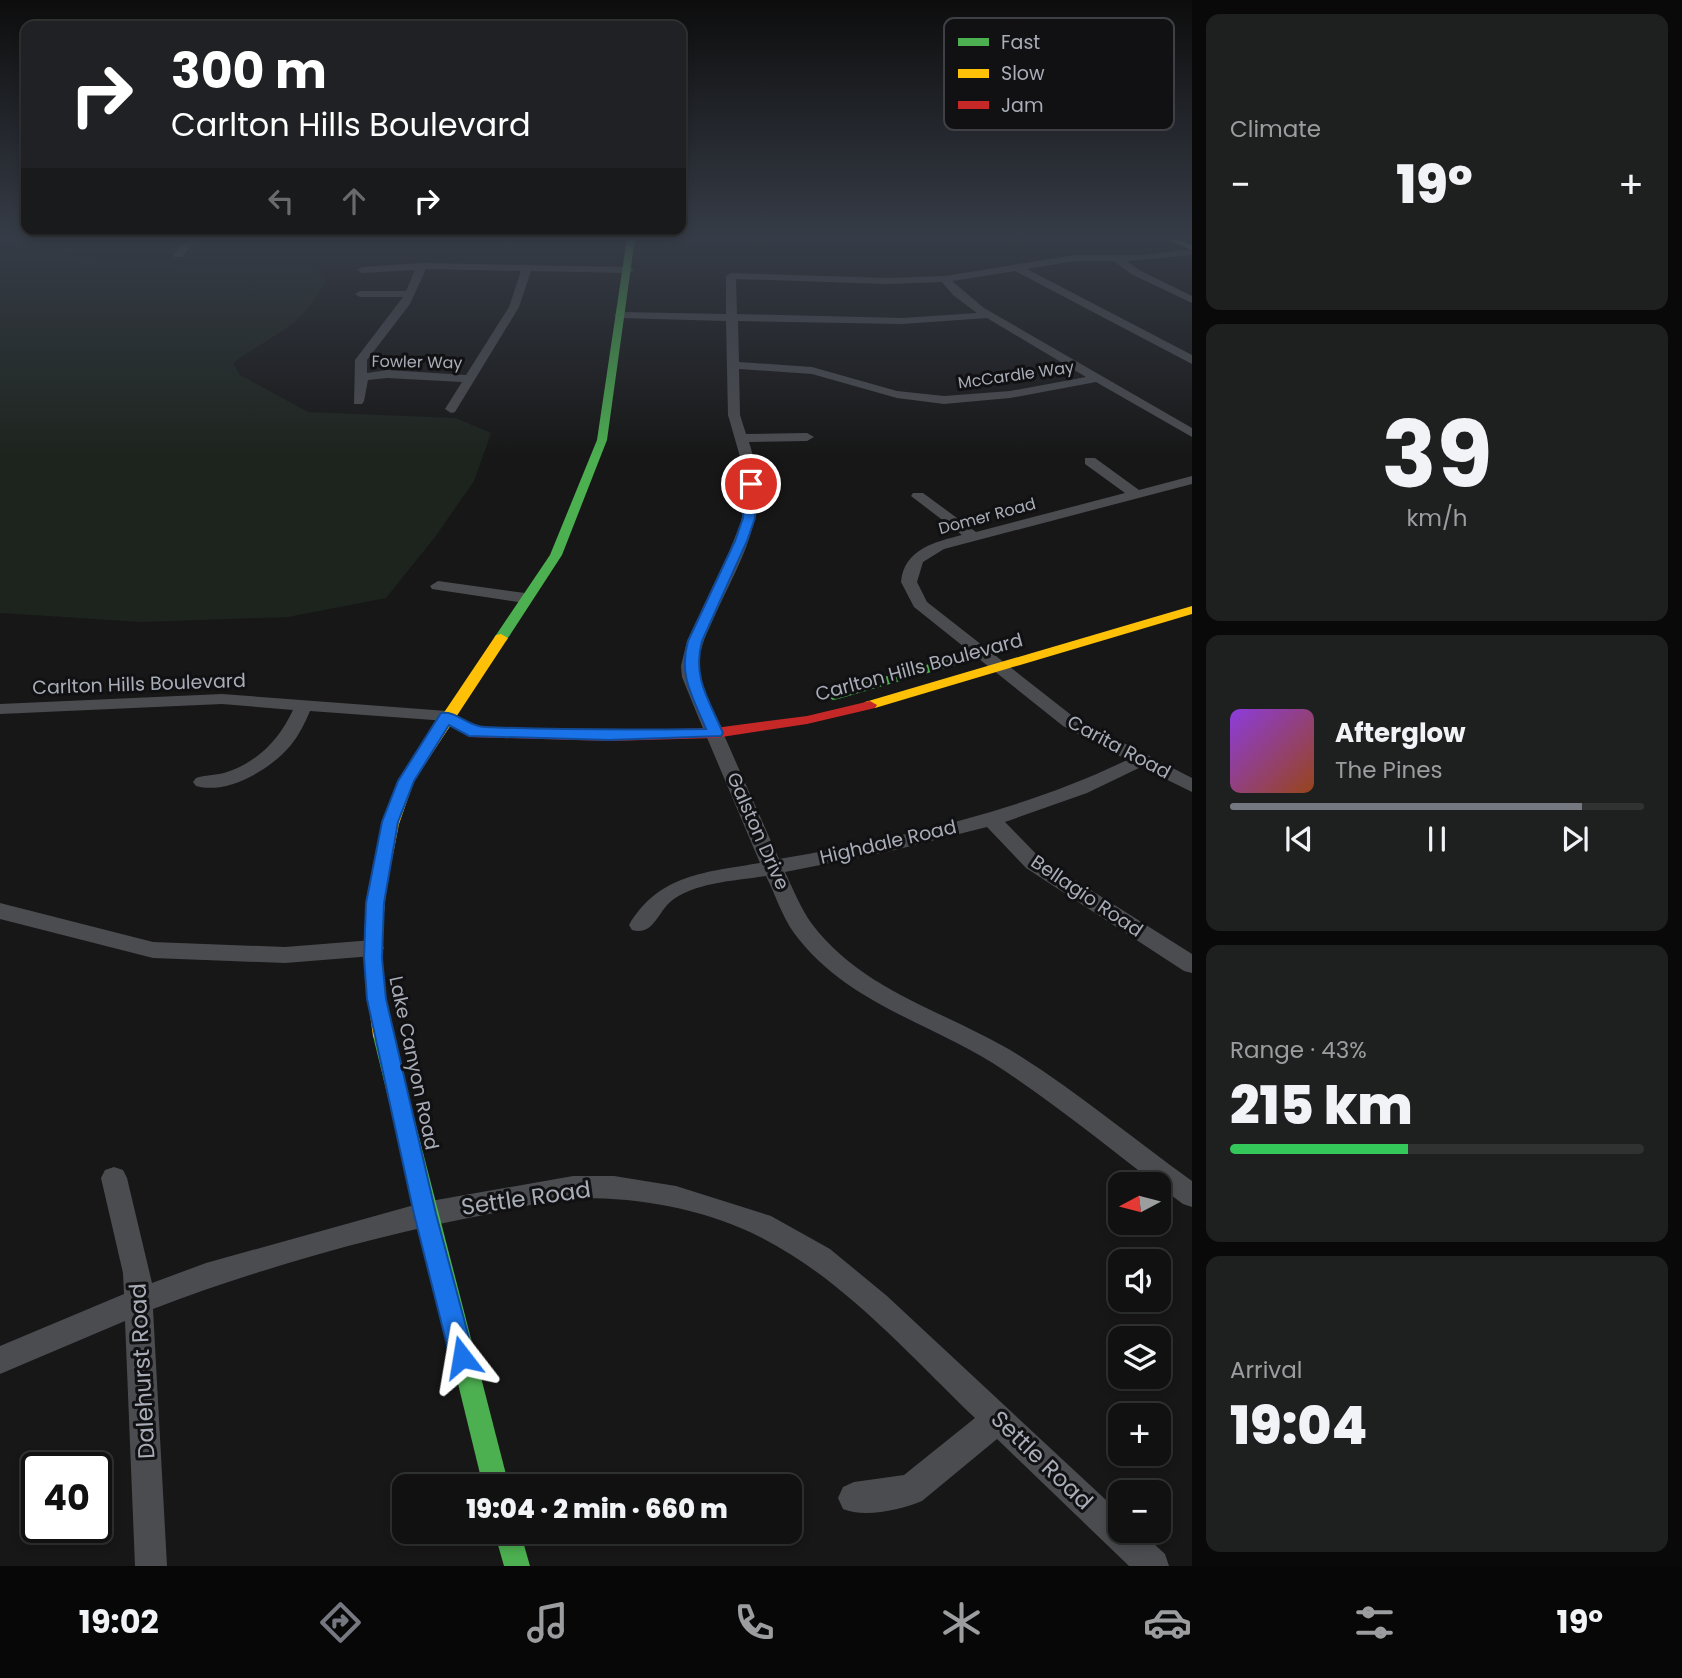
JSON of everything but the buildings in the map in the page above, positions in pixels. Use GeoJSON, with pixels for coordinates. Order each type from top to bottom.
{"type":"FeatureCollection","features":[{"type":"Feature","properties":{"kind":"street"},"geometry":{"type":"LineString","coordinates":[[358,401],[363,390],[361,360],[398,311]]}},
{"type":"Feature","properties":{"kind":"street"},"geometry":{"type":"LineString","coordinates":[[451,409],[512,311]]}},
{"type":"Feature","properties":{"kind":"street","name":"Lake Canyon Road"},"geometry":{"type":"LineString","coordinates":[[492,1474],[425,1214],[377,999],[373,948],[375,903],[390,822],[406,781],[555,555],[602,440],[621,311]]}},
{"type":"Feature","properties":{"kind":"street","name":"Galston Drive"},"geometry":{"type":"LineString","coordinates":[[731,311],[734,415],[750,467],[749,518],[737,552],[695,641],[690,658],[691,677],[772,867],[802,927],[833,962],[868,988],[923,1018],[957,1031],[1013,1064],[1192,1196]]}},
{"type":"Feature","properties":{"kind":"street"},"geometry":{"type":"LineString","coordinates":[[983,311],[1192,433]]}},
{"type":"Feature","properties":{"kind":"street"},"geometry":{"type":"LineString","coordinates":[[1099,311],[1192,360]]}},
{"type":"Feature","properties":{"kind":"street"},"geometry":{"type":"LineString","coordinates":[[620,315],[902,321],[989,315]]}},
{"type":"Feature","properties":{"kind":"street"},"geometry":{"type":"LineString","coordinates":[[902,321],[912,335]]}},
{"type":"Feature","properties":{"kind":"street","name":"McCardle Way"},"geometry":{"type":"LineString","coordinates":[[732,365],[799,368],[822,372],[881,392],[940,400],[985,398],[1098,379]]}},
{"type":"Feature","properties":{"kind":"street","name":"Fowler Way"},"geometry":{"type":"LineString","coordinates":[[363,377],[387,374],[471,379]]}},
{"type":"Feature","properties":{"kind":"street"},"geometry":{"type":"LineString","coordinates":[[742,438],[807,437]]}},
{"type":"Feature","properties":{"kind":"street"},"geometry":{"type":"LineString","coordinates":[[1090,461],[1137,495]]}},
{"type":"Feature","properties":{"kind":"street","name":"Domer Road"},"geometry":{"type":"LineString","coordinates":[[981,653],[920,604],[909,582],[913,564],[924,554],[949,543],[1192,480]]}},
{"type":"Feature","properties":{"kind":"street"},"geometry":{"type":"LineString","coordinates":[[918,496],[974,537]]}},
{"type":"Feature","properties":{"kind":"street"},"geometry":{"type":"LineString","coordinates":[[439,586],[525,598]]}},
{"type":"Feature","properties":{"kind":"street","name":"Carlton Hills Boulevard"},"geometry":{"type":"LineString","coordinates":[[447,716],[469,732],[598,736],[715,733],[807,720],[905,697],[1192,610]]}},
{"type":"Feature","properties":{"kind":"street","name":"Carlton Hills Boulevard"},"geometry":{"type":"LineString","coordinates":[[812,700],[1004,646]]}},
{"type":"Feature","properties":{"kind":"street","name":"Carita Road"},"geometry":{"type":"LineString","coordinates":[[981,653],[1069,722],[1192,786]]}},
{"type":"Feature","properties":{"kind":"street","name":"Carlton Hills Boulevard"},"geometry":{"type":"LineString","coordinates":[[0,709],[222,699],[447,716],[469,715]]}},
{"type":"Feature","properties":{"kind":"street"},"geometry":{"type":"LineString","coordinates":[[203,782],[217,782],[245,773],[283,743],[304,705]]}},
{"type":"Feature","properties":{"kind":"street","name":"Highdale Road"},"geometry":{"type":"LineString","coordinates":[[640,925],[663,897],[697,881],[927,835],[990,818],[1080,789],[1143,759]]}},
{"type":"Feature","properties":{"kind":"street","name":"Bellagio Road"},"geometry":{"type":"LineString","coordinates":[[990,818],[1033,863],[1192,965]]}},
{"type":"Feature","properties":{"kind":"street"},"geometry":{"type":"LineString","coordinates":[[0,911],[153,950],[285,955],[373,948]]}},
{"type":"Feature","properties":{"kind":"street","name":"Dalehurst Road"},"geometry":{"type":"LineString","coordinates":[[114,1178],[136,1273],[151,1566]]}},
{"type":"Feature","properties":{"kind":"street","name":"Settle Road"},"geometry":{"type":"LineString","coordinates":[[0,1360],[138,1301],[206,1276],[425,1214],[573,1187],[614,1187],[676,1197],[761,1224],[820,1258],[877,1306],[1153,1566]]}},
{"type":"Feature","properties":{"kind":"street"},"geometry":{"type":"LineString","coordinates":[[854,1498],[911,1490],[998,1418]]}},
{"type":"Feature","properties":{"kind":"street"},"geometry":{"type":"LineString","coordinates":[[511,1544],[517,1566]]}},
{"type":"Feature","properties":{"kind":"shaded area"},"geometry":{"type":"Polygon","coordinates":[[[0,311],[305,311],[287,328],[233,363],[240,375],[308,412],[456,418],[491,433],[474,481],[435,537],[386,598],[288,617],[142,622],[0,613],[0,311]]]}},
{"type":"Feature","properties":{"kind":"traffic: fast"},"geometry":{"type":"LineString","coordinates":[[501,638],[556,555],[602,440],[621,311]]}},
{"type":"Feature","properties":{"kind":"traffic: fast"},"geometry":{"type":"LineString","coordinates":[[833,696],[992,650]]}},
{"type":"Feature","properties":{"kind":"traffic: fast"},"geometry":{"type":"LineString","coordinates":[[383,1036],[493,1474]]}},
{"type":"Feature","properties":{"kind":"traffic: fast"},"geometry":{"type":"LineString","coordinates":[[511,1544],[517,1566]]}},
{"type":"Feature","properties":{"kind":"traffic: slow"},"geometry":{"type":"LineString","coordinates":[[870,705],[1192,610]]}},
{"type":"Feature","properties":{"kind":"traffic: slow"},"geometry":{"type":"LineString","coordinates":[[383,1036],[374,979],[373,935],[377,890],[391,824],[406,781],[501,638]]}},
{"type":"Feature","properties":{"kind":"traffic: jam"},"geometry":{"type":"LineString","coordinates":[[447,716],[469,732],[609,736],[715,733],[807,720],[870,705]]}},
{"type":"Feature","properties":{"kind":"route"},"geometry":{"type":"LineString","coordinates":[[462,1357],[425,1214],[377,999],[373,958],[375,903],[380,864],[390,822],[406,781],[447,716],[469,732],[609,736],[715,733],[691,677],[690,658],[695,641],[741,541],[749,518],[751,484]]}}]}
